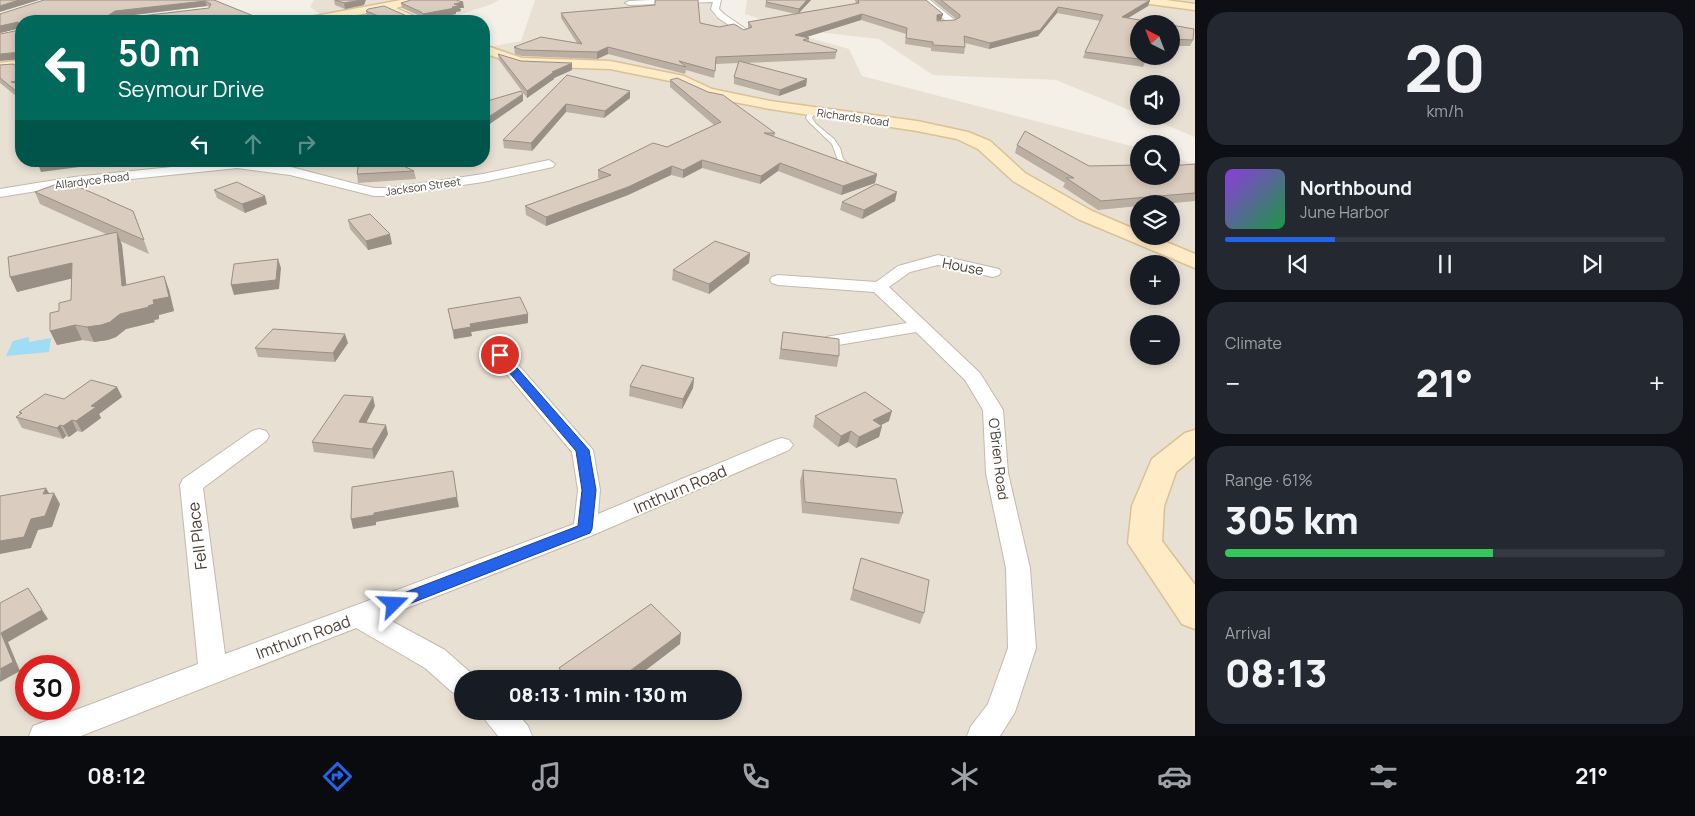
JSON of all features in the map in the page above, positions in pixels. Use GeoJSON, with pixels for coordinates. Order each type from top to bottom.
{"type":"FeatureCollection","features":[{"type":"Feature","properties":{"kind":"main road"},"geometry":{"type":"LineString","coordinates":[[340,15],[413,0]]}},
{"type":"Feature","properties":{"kind":"street"},"geometry":{"type":"LineString","coordinates":[[629,3],[717,0],[715,8],[722,16],[746,32]]}},
{"type":"Feature","properties":{"kind":"street"},"geometry":{"type":"LineString","coordinates":[[925,0],[953,22],[940,24]]}},
{"type":"Feature","properties":{"kind":"street"},"geometry":{"type":"LineString","coordinates":[[1142,0],[1195,7]]}},
{"type":"Feature","properties":{"kind":"street"},"geometry":{"type":"LineString","coordinates":[[386,7],[404,15]]}},
{"type":"Feature","properties":{"kind":"street","name":"Richards Road"},"geometry":{"type":"LineString","coordinates":[[490,51],[521,62],[610,65],[679,79],[708,93],[812,111],[918,126],[962,135],[984,144],[1019,177],[1085,215],[1195,262]]}},
{"type":"Feature","properties":{"kind":"street"},"geometry":{"type":"LineString","coordinates":[[0,67],[15,65]]}},
{"type":"Feature","properties":{"kind":"street","name":"Jackson Street"},"geometry":{"type":"LineString","coordinates":[[266,167],[291,171],[374,192],[390,192],[483,178],[549,164]]}},
{"type":"Feature","properties":{"kind":"street","name":"Allardyce Road"},"geometry":{"type":"LineString","coordinates":[[0,193],[74,181],[184,172],[215,167]]}},
{"type":"Feature","properties":{"kind":"street","name":"House"},"geometry":{"type":"LineString","coordinates":[[879,287],[904,269],[938,260],[993,272]]}},
{"type":"Feature","properties":{"kind":"street"},"geometry":{"type":"LineString","coordinates":[[778,280],[879,287]]}},
{"type":"Feature","properties":{"kind":"street","name":"O'Brien Road"},"geometry":{"type":"LineString","coordinates":[[879,287],[973,377],[993,410],[998,473],[1018,568],[1022,648],[1000,712],[982,736]]}},
{"type":"Feature","properties":{"kind":"street"},"geometry":{"type":"LineString","coordinates":[[832,341],[920,326]]}},
{"type":"Feature","properties":{"kind":"street"},"geometry":{"type":"LineString","coordinates":[[500,355],[582,450],[589,490],[585,529]]}},
{"type":"Feature","properties":{"kind":"street","name":"Fell Place"},"geometry":{"type":"LineString","coordinates":[[213,670],[191,485],[259,436]]}},
{"type":"Feature","properties":{"kind":"street"},"geometry":{"type":"LineString","coordinates":[[1195,440],[1163,467],[1148,506],[1145,543],[1195,613]]}},
{"type":"Feature","properties":{"kind":"street","name":"Imthurn Road"},"geometry":{"type":"LineString","coordinates":[[44,736],[585,529],[782,445]]}},
{"type":"Feature","properties":{"kind":"street"},"geometry":{"type":"LineString","coordinates":[[359,617],[435,659],[454,676]]}},
{"type":"Feature","properties":{"kind":"street"},"geometry":{"type":"LineString","coordinates":[[504,720],[517,736]]}},
{"type":"Feature","properties":{"kind":"lane"},"geometry":{"type":"LineString","coordinates":[[812,111],[809,116],[810,119],[814,125],[835,143],[839,159],[844,164],[855,168]]}},
{"type":"Feature","properties":{"kind":"shaded area"},"geometry":{"type":"Polygon","coordinates":[[[314,0],[397,0],[328,15],[322,15],[310,7],[314,0]]]}},
{"type":"Feature","properties":{"kind":"shaded area"},"geometry":{"type":"Polygon","coordinates":[[[429,0],[499,0],[459,15],[424,15],[403,5],[429,0]]]}},
{"type":"Feature","properties":{"kind":"shaded area"},"geometry":{"type":"Polygon","coordinates":[[[535,0],[714,0],[715,17],[749,36],[800,35],[849,49],[862,76],[1130,146],[1130,185],[1180,185],[1180,160],[1195,164],[1195,736],[0,736],[0,71],[15,69],[15,167],[490,167],[490,47],[521,41],[535,0]]]}},
{"type":"Feature","properties":{"kind":"shaded area"},"geometry":{"type":"Polygon","coordinates":[[[747,0],[1195,0],[1195,137],[1166,125],[1180,125],[1180,75],[1130,75],[1130,110],[1056,80],[933,75],[879,39],[790,29],[745,14],[747,0]]]}},
{"type":"Feature","properties":{"kind":"water"},"geometry":{"type":"Polygon","coordinates":[[[29,337],[29,342],[51,338],[49,352],[6,356],[13,341],[29,337]]]}},
{"type":"Feature","properties":{"kind":"building"},"geometry":{"type":"Polygon","coordinates":[[[0,0],[19,0],[0,6],[0,0]]]}},
{"type":"Feature","properties":{"kind":"building"},"geometry":{"type":"Polygon","coordinates":[[[44,0],[214,0],[251,15],[149,15],[209,8],[211,4],[205,1],[115,11],[109,15],[15,15],[15,23],[0,26],[0,14],[44,0]]]}},
{"type":"Feature","properties":{"kind":"building"},"geometry":{"type":"Polygon","coordinates":[[[335,0],[362,0],[344,3],[335,0]]]}},
{"type":"Feature","properties":{"kind":"building"},"geometry":{"type":"Polygon","coordinates":[[[411,0],[456,0],[463,2],[454,4],[460,6],[452,7],[455,8],[423,14],[401,3],[411,0]]]}},
{"type":"Feature","properties":{"kind":"building"},"geometry":{"type":"Polygon","coordinates":[[[655,0],[698,0],[700,23],[719,27],[734,24],[744,30],[752,27],[748,22],[859,3],[858,0],[926,0],[943,14],[937,15],[937,21],[955,20],[960,17],[941,0],[1150,0],[1122,17],[1130,18],[1130,58],[1085,52],[1103,15],[1058,7],[1040,30],[990,43],[964,36],[965,47],[933,45],[933,42],[906,38],[907,28],[862,14],[795,35],[809,38],[803,40],[837,50],[836,52],[716,57],[715,71],[679,61],[686,67],[608,47],[597,52],[522,50],[514,47],[541,37],[582,44],[561,13],[655,5],[655,0]]]}},
{"type":"Feature","properties":{"kind":"building"},"geometry":{"type":"Polygon","coordinates":[[[767,0],[807,0],[799,9],[766,2],[767,0]]]}},
{"type":"Feature","properties":{"kind":"building"},"geometry":{"type":"Polygon","coordinates":[[[384,6],[404,15],[376,15],[366,11],[384,6]]]}},
{"type":"Feature","properties":{"kind":"building"},"geometry":{"type":"Polygon","coordinates":[[[1180,27],[1194,29],[1193,40],[1180,39],[1180,27]]]}},
{"type":"Feature","properties":{"kind":"building"},"geometry":{"type":"Polygon","coordinates":[[[15,31],[15,53],[0,54],[0,34],[15,31]]]}},
{"type":"Feature","properties":{"kind":"building"},"geometry":{"type":"Polygon","coordinates":[[[498,54],[521,61],[572,63],[552,72],[554,72],[527,91],[498,54]]]}},
{"type":"Feature","properties":{"kind":"building"},"geometry":{"type":"Polygon","coordinates":[[[739,61],[807,79],[780,90],[734,77],[739,61]]]}},
{"type":"Feature","properties":{"kind":"building"},"geometry":{"type":"Polygon","coordinates":[[[0,65],[15,65],[15,81],[11,82],[15,83],[15,90],[0,78],[0,65]]]}},
{"type":"Feature","properties":{"kind":"building"},"geometry":{"type":"Polygon","coordinates":[[[567,75],[630,91],[605,111],[566,104],[531,143],[503,140],[567,75]]]}},
{"type":"Feature","properties":{"kind":"building"},"geometry":{"type":"Polygon","coordinates":[[[677,78],[708,92],[723,95],[775,133],[764,133],[877,174],[843,186],[780,163],[761,176],[702,160],[683,170],[672,166],[628,187],[546,217],[525,206],[611,175],[598,170],[653,143],[667,147],[721,122],[670,80],[677,78]]]}},
{"type":"Feature","properties":{"kind":"building"},"geometry":{"type":"Polygon","coordinates":[[[521,91],[523,94],[490,116],[490,100],[521,91]]]}},
{"type":"Feature","properties":{"kind":"building"},"geometry":{"type":"Polygon","coordinates":[[[1025,131],[1089,166],[1130,165],[1130,185],[1180,185],[1180,165],[1195,164],[1195,193],[1130,195],[1130,199],[1101,201],[1066,178],[1074,178],[1017,145],[1025,131]]]}},
{"type":"Feature","properties":{"kind":"building"},"geometry":{"type":"Polygon","coordinates":[[[358,167],[406,167],[414,171],[357,174],[358,167]]]}},
{"type":"Feature","properties":{"kind":"building"},"geometry":{"type":"Polygon","coordinates":[[[65,181],[133,211],[144,240],[35,192],[65,181]]]}},
{"type":"Feature","properties":{"kind":"building"},"geometry":{"type":"Polygon","coordinates":[[[237,182],[265,196],[242,204],[214,190],[237,182]]]}},
{"type":"Feature","properties":{"kind":"building"},"geometry":{"type":"Polygon","coordinates":[[[876,184],[897,192],[864,210],[842,202],[876,184]]]}},
{"type":"Feature","properties":{"kind":"building"},"geometry":{"type":"Polygon","coordinates":[[[370,214],[390,234],[366,241],[348,220],[370,214]]]}},
{"type":"Feature","properties":{"kind":"building"},"geometry":{"type":"Polygon","coordinates":[[[117,232],[122,286],[164,276],[169,297],[153,300],[154,304],[149,307],[120,314],[110,322],[101,325],[87,327],[75,325],[50,331],[50,313],[59,311],[59,303],[71,300],[72,263],[10,277],[8,257],[117,232]]]}},
{"type":"Feature","properties":{"kind":"building"},"geometry":{"type":"Polygon","coordinates":[[[715,241],[750,253],[709,284],[673,270],[715,241]]]}},
{"type":"Feature","properties":{"kind":"building"},"geometry":{"type":"Polygon","coordinates":[[[278,259],[276,280],[231,285],[234,264],[278,259]]]}},
{"type":"Feature","properties":{"kind":"building"},"geometry":{"type":"Polygon","coordinates":[[[520,297],[528,314],[470,324],[471,327],[453,330],[448,309],[520,297]]]}},
{"type":"Feature","properties":{"kind":"building"},"geometry":{"type":"Polygon","coordinates":[[[273,329],[345,334],[333,353],[255,348],[273,329]]]}},
{"type":"Feature","properties":{"kind":"building"},"geometry":{"type":"Polygon","coordinates":[[[783,332],[839,339],[839,356],[781,349],[783,332]]]}},
{"type":"Feature","properties":{"kind":"building"},"geometry":{"type":"Polygon","coordinates":[[[642,365],[694,378],[683,399],[630,386],[642,365]]]}},
{"type":"Feature","properties":{"kind":"building"},"geometry":{"type":"Polygon","coordinates":[[[91,380],[117,387],[91,406],[96,407],[76,421],[72,420],[57,428],[16,417],[22,413],[19,412],[45,394],[64,399],[91,380]]]}},
{"type":"Feature","properties":{"kind":"building"},"geometry":{"type":"Polygon","coordinates":[[[865,392],[892,411],[873,420],[882,426],[859,437],[851,431],[841,436],[815,416],[865,392]]]}},
{"type":"Feature","properties":{"kind":"building"},"geometry":{"type":"Polygon","coordinates":[[[344,395],[373,397],[359,422],[386,425],[372,449],[312,442],[344,395]]]}},
{"type":"Feature","properties":{"kind":"building"},"geometry":{"type":"Polygon","coordinates":[[[803,470],[896,479],[903,513],[805,502],[803,470]]]}},
{"type":"Feature","properties":{"kind":"building"},"geometry":{"type":"Polygon","coordinates":[[[453,471],[457,497],[351,519],[352,487],[453,471]]]}},
{"type":"Feature","properties":{"kind":"building"},"geometry":{"type":"Polygon","coordinates":[[[46,488],[43,494],[54,493],[45,516],[31,519],[24,537],[0,541],[0,496],[46,488]]]}},
{"type":"Feature","properties":{"kind":"building"},"geometry":{"type":"Polygon","coordinates":[[[861,558],[929,580],[924,613],[853,589],[861,558]]]}},
{"type":"Feature","properties":{"kind":"building"},"geometry":{"type":"Polygon","coordinates":[[[28,588],[42,610],[1,633],[13,662],[0,669],[0,603],[28,588]]]}},
{"type":"Feature","properties":{"kind":"building"},"geometry":{"type":"Polygon","coordinates":[[[651,604],[681,633],[631,670],[561,670],[559,668],[651,604]]]}},
{"type":"Feature","properties":{"kind":"route"},"geometry":{"type":"LineString","coordinates":[[394,604],[585,529],[589,490],[582,450],[534,392],[500,355]]}}]}
